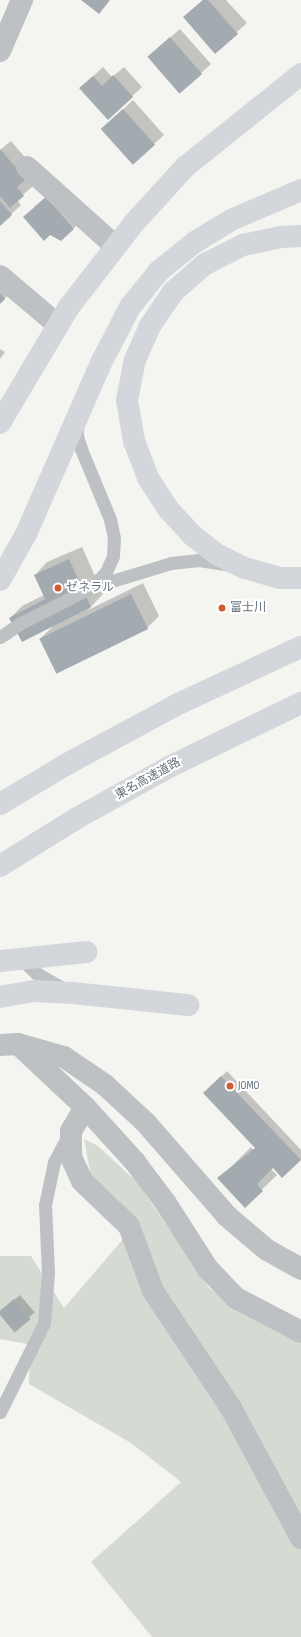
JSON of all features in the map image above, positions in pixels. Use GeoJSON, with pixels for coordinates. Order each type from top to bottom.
{"type":"FeatureCollection","features":[{"type":"Feature","properties":{"kind":"main road"},"geometry":{"type":"LineString","coordinates":[[0,423],[58,325],[115,246],[185,167],[301,74]]}},
{"type":"Feature","properties":{"kind":"main road"},"geometry":{"type":"LineString","coordinates":[[0,580],[26,534],[78,416],[130,307],[159,271],[195,242],[231,220],[301,190]]}},
{"type":"Feature","properties":{"kind":"main road"},"geometry":{"type":"LineString","coordinates":[[301,236],[280,237],[243,246],[205,264],[173,292],[150,326],[135,359],[127,400],[134,441],[148,478],[168,509],[192,535],[216,554],[245,568],[280,578],[301,578]]}},
{"type":"Feature","properties":{"kind":"main road"},"geometry":{"type":"LineString","coordinates":[[0,804],[67,764],[178,704],[301,647]]}},
{"type":"Feature","properties":{"kind":"main road","name":"東名高速道路"},"geometry":{"type":"LineString","coordinates":[[0,866],[77,818],[169,767],[301,703]]}},
{"type":"Feature","properties":{"kind":"main road"},"geometry":{"type":"LineString","coordinates":[[0,962],[87,952]]}},
{"type":"Feature","properties":{"kind":"main road"},"geometry":{"type":"LineString","coordinates":[[0,997],[35,991],[73,993],[188,1005]]}},
{"type":"Feature","properties":{"kind":"street"},"geometry":{"type":"LineString","coordinates":[[0,51],[22,0]]}},
{"type":"Feature","properties":{"kind":"street"},"geometry":{"type":"LineString","coordinates":[[27,167],[115,246]]}},
{"type":"Feature","properties":{"kind":"street"},"geometry":{"type":"LineString","coordinates":[[0,276],[58,325]]}},
{"type":"Feature","properties":{"kind":"street"},"geometry":{"type":"LineString","coordinates":[[9,1044],[85,1107],[135,1162],[165,1202],[213,1274],[236,1298],[301,1332]]}},
{"type":"Feature","properties":{"kind":"street"},"geometry":{"type":"LineString","coordinates":[[9,1044],[64,1057],[105,1085],[146,1123],[227,1216],[267,1250],[301,1270]]}},
{"type":"Feature","properties":{"kind":"street"},"geometry":{"type":"LineString","coordinates":[[85,1107],[71,1131],[70,1157],[82,1180],[129,1226],[153,1291],[232,1408],[301,1538]]}},
{"type":"Feature","properties":{"kind":"lane"},"geometry":{"type":"LineString","coordinates":[[78,416],[79,442],[110,518],[114,538],[111,562],[106,572],[92,587]]}},
{"type":"Feature","properties":{"kind":"lane"},"geometry":{"type":"LineString","coordinates":[[0,637],[21,623],[92,587],[171,563],[199,560],[245,568]]}},
{"type":"Feature","properties":{"kind":"lane"},"geometry":{"type":"LineString","coordinates":[[21,959],[52,984],[73,993]]}},
{"type":"Feature","properties":{"kind":"lane"},"geometry":{"type":"LineString","coordinates":[[0,1412],[44,1323],[48,1273],[45,1205],[54,1162],[71,1131]]}},
{"type":"Feature","properties":{"kind":"shaded area"},"geometry":{"type":"Polygon","coordinates":[[[84,1139],[98,1146],[137,1182],[210,1289],[253,1317],[301,1339],[301,1637],[152,1637],[91,1562],[181,1482],[131,1443],[29,1384],[30,1348],[33,1345],[0,1339],[0,1256],[31,1256],[64,1308],[124,1238],[91,1176],[84,1139]]]}},
{"type":"Feature","properties":{"kind":"building"},"geometry":{"type":"Polygon","coordinates":[[[81,0],[110,0],[99,14],[81,0]]]}},
{"type":"Feature","properties":{"kind":"building"},"geometry":{"type":"Polygon","coordinates":[[[203,0],[208,0],[238,34],[215,54],[183,17],[203,0]]]}},
{"type":"Feature","properties":{"kind":"building"},"geometry":{"type":"Polygon","coordinates":[[[170,37],[202,74],[180,94],[147,57],[170,37]]]}},
{"type":"Feature","properties":{"kind":"building"},"geometry":{"type":"Polygon","coordinates":[[[113,75],[133,97],[108,120],[79,88],[93,76],[102,86],[113,75]]]}},
{"type":"Feature","properties":{"kind":"building"},"geometry":{"type":"Polygon","coordinates":[[[123,109],[155,145],[133,165],[101,129],[123,109]]]}},
{"type":"Feature","properties":{"kind":"building"},"geometry":{"type":"Polygon","coordinates":[[[0,149],[26,179],[17,187],[24,196],[10,208],[0,196],[0,149]]]}},
{"type":"Feature","properties":{"kind":"building"},"geometry":{"type":"Polygon","coordinates":[[[46,197],[74,229],[61,241],[50,235],[44,241],[23,217],[46,197]]]}},
{"type":"Feature","properties":{"kind":"building"},"geometry":{"type":"Polygon","coordinates":[[[0,201],[12,215],[0,226],[0,201]]]}},
{"type":"Feature","properties":{"kind":"building"},"geometry":{"type":"Polygon","coordinates":[[[0,293],[5,299],[0,304],[0,293]]]}},
{"type":"Feature","properties":{"kind":"building"},"geometry":{"type":"Polygon","coordinates":[[[69,559],[91,607],[22,642],[9,618],[45,599],[34,575],[69,559]]]}},
{"type":"Feature","properties":{"kind":"building"},"geometry":{"type":"Polygon","coordinates":[[[131,594],[148,629],[56,674],[39,639],[131,594]]]}},
{"type":"Feature","properties":{"kind":"building"},"geometry":{"type":"Polygon","coordinates":[[[221,1076],[301,1160],[282,1178],[273,1168],[257,1184],[263,1191],[245,1208],[217,1178],[255,1148],[203,1093],[221,1076]]]}},
{"type":"Feature","properties":{"kind":"building"},"geometry":{"type":"Polygon","coordinates":[[[14,1299],[31,1319],[15,1332],[0,1315],[0,1311],[14,1299]]]}},
{"type":"Feature","properties":{"kind":"place","name":"ゼネラル"},"geometry":{"type":"Point","coordinates":[58,588]}},
{"type":"Feature","properties":{"kind":"place","name":"富士川"},"geometry":{"type":"Point","coordinates":[222,608]}},
{"type":"Feature","properties":{"kind":"place","name":"JOMO"},"geometry":{"type":"Point","coordinates":[230,1086]}}]}
